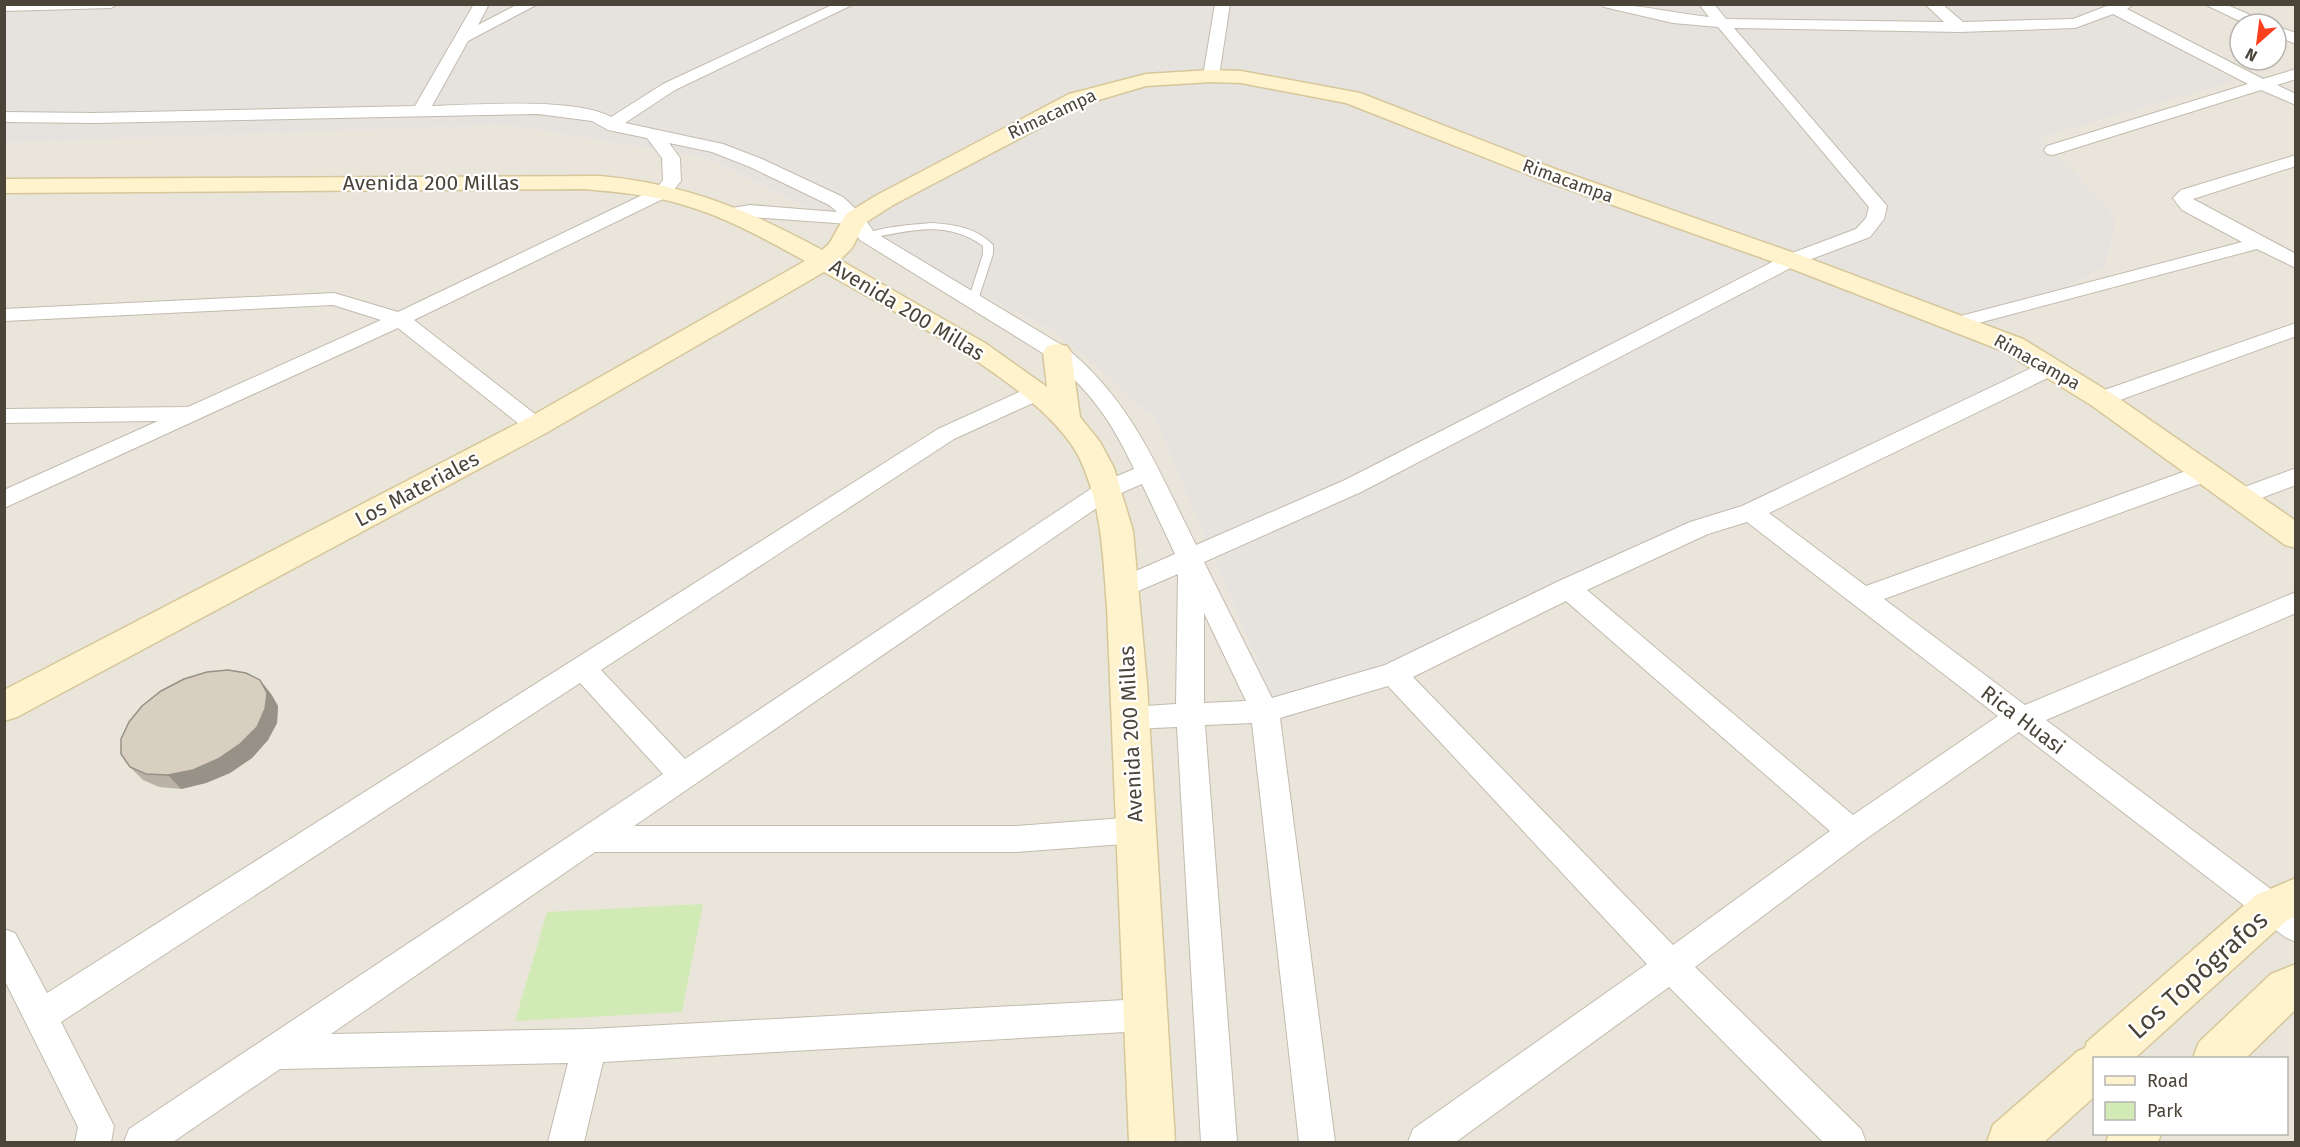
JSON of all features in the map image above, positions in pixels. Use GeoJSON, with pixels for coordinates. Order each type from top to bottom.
{"type":"FeatureCollection","features":[{"type":"Feature","properties":{"kind":"street"},"geometry":{"type":"LineString","coordinates":[[4,7],[111,4]]}},
{"type":"Feature","properties":{"kind":"street"},"geometry":{"type":"LineString","coordinates":[[420,112],[482,4]]}},
{"type":"Feature","properties":{"kind":"street"},"geometry":{"type":"LineString","coordinates":[[463,38],[531,4]]}},
{"type":"Feature","properties":{"kind":"street"},"geometry":{"type":"LineString","coordinates":[[614,126],[616,121],[669,87],[847,4]]}},
{"type":"Feature","properties":{"kind":"street"},"geometry":{"type":"LineString","coordinates":[[1211,76],[1224,4]]}},
{"type":"Feature","properties":{"kind":"street"},"geometry":{"type":"LineString","coordinates":[[1609,4],[1674,18],[1722,23],[1959,27],[2076,23],[2121,7],[2259,84],[2295,100]]}},
{"type":"Feature","properties":{"kind":"street"},"geometry":{"type":"LineString","coordinates":[[1122,588],[1353,486],[1791,260],[1863,233],[1875,219],[1878,206],[1706,4]]}},
{"type":"Feature","properties":{"kind":"street"},"geometry":{"type":"LineString","coordinates":[[1932,4],[1959,27]]}},
{"type":"Feature","properties":{"kind":"street"},"geometry":{"type":"LineString","coordinates":[[2211,4],[2230,12]]}},
{"type":"Feature","properties":{"kind":"street"},"geometry":{"type":"LineString","coordinates":[[2053,150],[2295,74]]}},
{"type":"Feature","properties":{"kind":"street","name":"Rimacampa"},"geometry":{"type":"LineString","coordinates":[[824,261],[861,228],[885,200],[1077,99],[1146,80],[1211,76],[1274,82],[1352,98],[1550,176],[1791,260],[2013,345],[2101,399],[2295,537]]}},
{"type":"Feature","properties":{"kind":"street"},"geometry":{"type":"LineString","coordinates":[[4,117],[538,109],[596,116],[614,126],[717,148],[756,163],[836,201],[861,228],[1057,352],[1084,374],[1119,419],[1149,472],[1266,711],[1317,1143]]}},
{"type":"Feature","properties":{"kind":"street"},"geometry":{"type":"LineString","coordinates":[[4,500],[400,319],[663,192],[672,181],[671,158],[652,134]]}},
{"type":"Feature","properties":{"kind":"street"},"geometry":{"type":"LineString","coordinates":[[2295,160],[2188,194],[2182,198],[2190,206],[2295,262]]}},
{"type":"Feature","properties":{"kind":"street"},"geometry":{"type":"LineString","coordinates":[[2275,167],[2295,178]]}},
{"type":"Feature","properties":{"kind":"street","name":"Avenida 200 Millas"},"geometry":{"type":"LineString","coordinates":[[4,186],[584,182],[663,192],[708,205],[824,261],[994,361],[1036,393],[1066,420],[1089,448],[1107,490],[1117,531],[1137,830],[1143,1016],[1152,1143]]}},
{"type":"Feature","properties":{"kind":"street"},"geometry":{"type":"LineString","coordinates":[[728,214],[750,211],[861,228]]}},
{"type":"Feature","properties":{"kind":"street"},"geometry":{"type":"LineString","coordinates":[[1956,323],[2259,243]]}},
{"type":"Feature","properties":{"kind":"street","name":"Los Materiales"},"geometry":{"type":"LineString","coordinates":[[4,707],[536,426],[824,261]]}},
{"type":"Feature","properties":{"kind":"street"},"geometry":{"type":"LineString","coordinates":[[4,315],[334,299],[400,319],[536,426]]}},
{"type":"Feature","properties":{"kind":"street"},"geometry":{"type":"LineString","coordinates":[[2101,399],[2295,328]]}},
{"type":"Feature","properties":{"kind":"street"},"geometry":{"type":"LineString","coordinates":[[1057,352],[1066,420]]}},
{"type":"Feature","properties":{"kind":"street"},"geometry":{"type":"LineString","coordinates":[[1130,718],[1266,711],[1393,674],[1568,588],[1699,528],[1750,512],[2050,368]]}},
{"type":"Feature","properties":{"kind":"street"},"geometry":{"type":"LineString","coordinates":[[41,1016],[584,669],[946,434],[1036,393]]}},
{"type":"Feature","properties":{"kind":"street"},"geometry":{"type":"LineString","coordinates":[[4,417],[195,413]]}},
{"type":"Feature","properties":{"kind":"street"},"geometry":{"type":"LineString","coordinates":[[142,1143],[1107,490],[1149,472]]}},
{"type":"Feature","properties":{"kind":"street"},"geometry":{"type":"LineString","coordinates":[[1862,597],[2205,473]]}},
{"type":"Feature","properties":{"kind":"street"},"geometry":{"type":"LineString","coordinates":[[2240,498],[2295,476]]}},
{"type":"Feature","properties":{"kind":"street","name":"Rica Huasi"},"geometry":{"type":"LineString","coordinates":[[1750,512],[2020,719],[2287,911]]}},
{"type":"Feature","properties":{"kind":"street"},"geometry":{"type":"LineString","coordinates":[[1191,558],[1190,715],[1219,1143]]}},
{"type":"Feature","properties":{"kind":"street"},"geometry":{"type":"LineString","coordinates":[[1568,588],[1852,832]]}},
{"type":"Feature","properties":{"kind":"street"},"geometry":{"type":"LineString","coordinates":[[1426,1143],[1852,832],[2006,725],[2295,602]]}},
{"type":"Feature","properties":{"kind":"street"},"geometry":{"type":"LineString","coordinates":[[584,669],[684,777]]}},
{"type":"Feature","properties":{"kind":"street"},"geometry":{"type":"LineString","coordinates":[[1393,674],[1671,966],[1848,1143]]}},
{"type":"Feature","properties":{"kind":"street"},"geometry":{"type":"LineString","coordinates":[[589,839],[1016,839],[1137,830]]}},
{"type":"Feature","properties":{"kind":"street","name":"Los Topógrafos"},"geometry":{"type":"LineString","coordinates":[[2105,1057],[2287,911]]}},
{"type":"Feature","properties":{"kind":"street"},"geometry":{"type":"LineString","coordinates":[[4,944],[96,1126],[93,1143]]}},
{"type":"Feature","properties":{"kind":"street"},"geometry":{"type":"LineString","coordinates":[[2217,1057],[2286,989],[2295,984]]}},
{"type":"Feature","properties":{"kind":"street"},"geometry":{"type":"LineString","coordinates":[[274,1052],[590,1046],[1143,1016]]}},
{"type":"Feature","properties":{"kind":"street"},"geometry":{"type":"LineString","coordinates":[[566,1143],[590,1046]]}},
{"type":"Feature","properties":{"kind":"street"},"geometry":{"type":"LineString","coordinates":[[2010,1143],[2093,1067]]}},
{"type":"Feature","properties":{"kind":"lane"},"geometry":{"type":"LineString","coordinates":[[861,228],[945,225],[961,229],[982,239],[988,245],[988,254],[974,301]]}},
{"type":"Feature","properties":{"kind":"shaded area"},"geometry":{"type":"Polygon","coordinates":[[[2117,4],[2130,24],[2235,81],[2040,138],[2079,175],[2117,221],[2105,267],[1996,325],[2019,361],[2009,383],[1749,504],[1389,665],[1283,722],[1155,419],[1059,334],[707,158],[506,125],[5,143],[4,5],[2117,4]]]}},
{"type":"Feature","properties":{"kind":"shaded area"},"geometry":{"type":"Polygon","coordinates":[[[2117,5],[2295,5],[2295,1142],[5,1142],[4,143],[506,125],[707,158],[1059,334],[1155,419],[1283,722],[1389,665],[2019,361],[1996,325],[2105,267],[2117,222],[2079,175],[2040,138],[2234,81],[2129,24],[2117,5]]]}},
{"type":"Feature","properties":{"kind":"green space"},"geometry":{"type":"Polygon","coordinates":[[[703,904],[682,1012],[515,1021],[547,912],[703,904]]]}},
{"type":"Feature","properties":{"kind":"building"},"geometry":{"type":"Polygon","coordinates":[[[228,670],[246,673],[260,680],[267,693],[265,709],[257,727],[240,744],[218,759],[193,770],[168,775],[146,774],[130,767],[121,754],[121,739],[129,722],[142,706],[161,691],[184,679],[207,672],[228,670]]]}}]}
